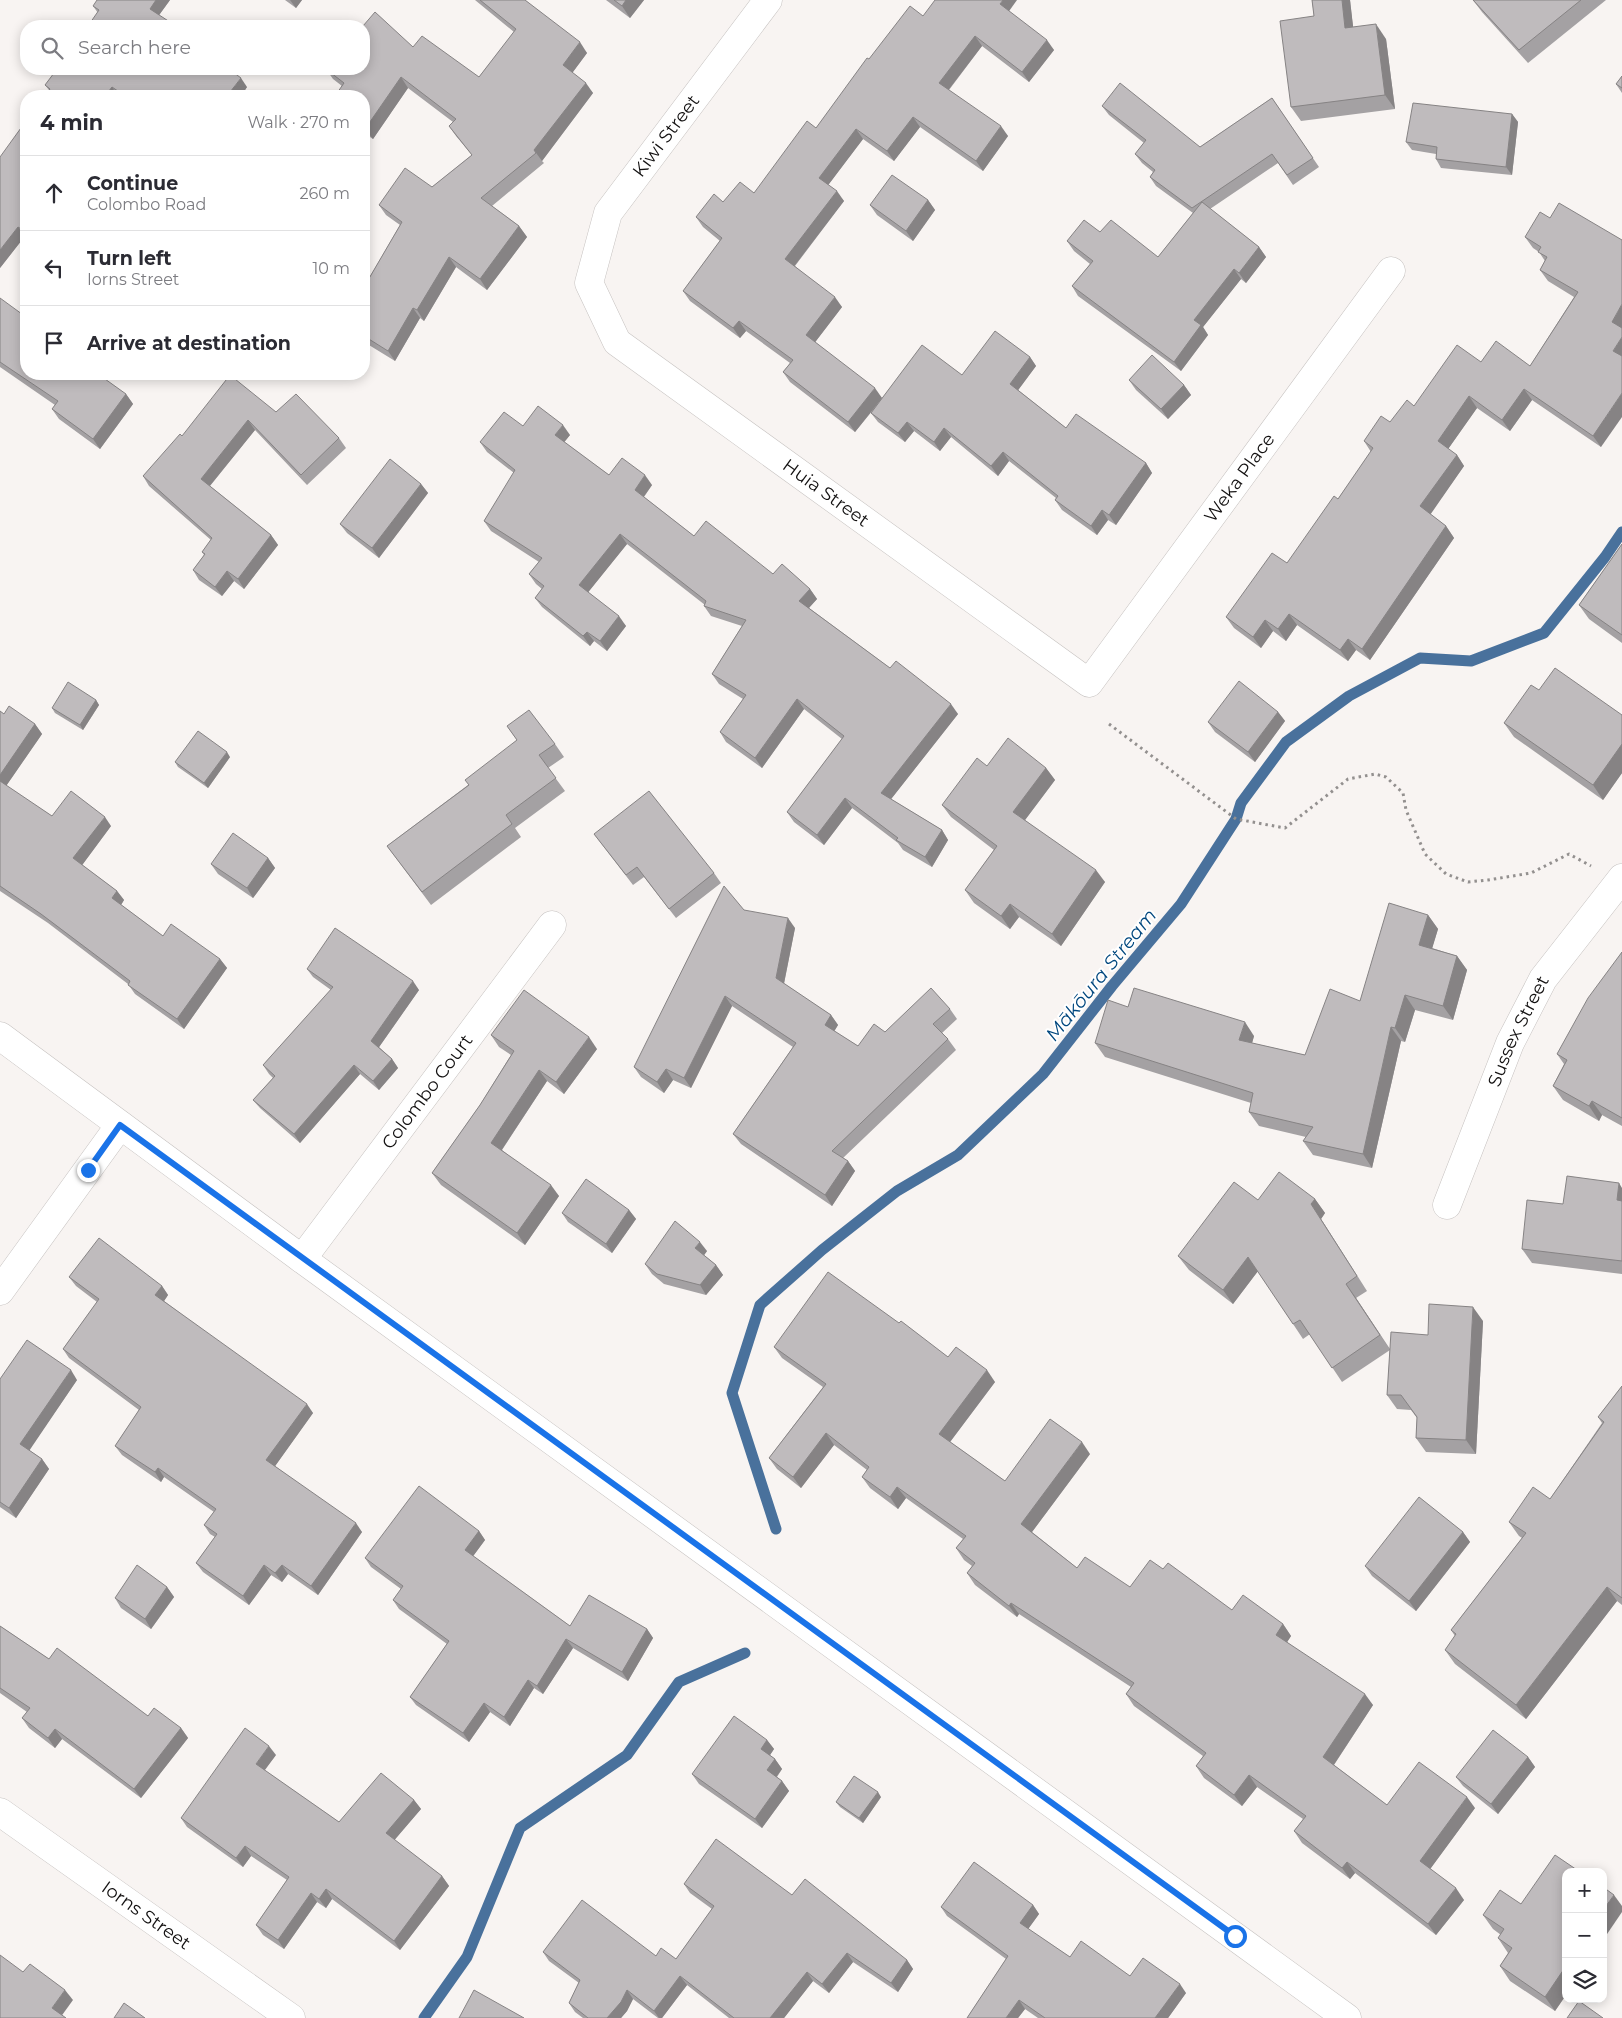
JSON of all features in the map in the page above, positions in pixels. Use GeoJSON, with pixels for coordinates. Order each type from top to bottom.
{"type":"FeatureCollection","features":[{"type":"Feature","properties":{"kind":"street","name":"Kiwi Street"},"geometry":{"type":"LineString","coordinates":[[589,283],[608,213],[768,0]]}},
{"type":"Feature","properties":{"kind":"street","name":"Weka Place"},"geometry":{"type":"LineString","coordinates":[[1089,683],[1391,271]]}},
{"type":"Feature","properties":{"kind":"street","name":"Huia Street"},"geometry":{"type":"LineString","coordinates":[[589,283],[617,342],[1089,683]]}},
{"type":"Feature","properties":{"kind":"street","name":"Sussex Street"},"geometry":{"type":"LineString","coordinates":[[1447,1205],[1510,1043],[1543,979],[1610,873]]}},
{"type":"Feature","properties":{"kind":"street","name":"Colombo Court"},"geometry":{"type":"LineString","coordinates":[[302,1259],[552,925]]}},
{"type":"Feature","properties":{"kind":"street"},"geometry":{"type":"LineString","coordinates":[[0,1036],[302,1259],[1348,2018]]}},
{"type":"Feature","properties":{"kind":"street"},"geometry":{"type":"LineString","coordinates":[[0,1291],[120,1125]]}},
{"type":"Feature","properties":{"kind":"street","name":"Iorns Street"},"geometry":{"type":"LineString","coordinates":[[0,1812],[291,2018]]}},
{"type":"Feature","properties":{"kind":"path"},"geometry":{"type":"LineString","coordinates":[[1109,724],[1236,818],[1285,828],[1348,778],[1375,774],[1386,777],[1403,793],[1406,810],[1424,854],[1446,874],[1468,882],[1488,880],[1531,872],[1569,854],[1610,873]]}},
{"type":"Feature","properties":{"kind":"building"},"geometry":{"type":"Polygon","coordinates":[[[97,0],[156,0],[150,9],[167,20],[92,20],[99,10],[93,6],[97,0]]]}},
{"type":"Feature","properties":{"kind":"building"},"geometry":{"type":"Polygon","coordinates":[[[480,0],[525,0],[580,42],[563,65],[586,83],[534,150],[536,153],[481,198],[519,226],[480,279],[449,257],[417,310],[413,308],[388,351],[370,340],[370,277],[402,222],[379,205],[405,168],[432,187],[472,155],[449,126],[456,119],[401,77],[370,122],[370,90],[339,90],[344,83],[334,75],[370,75],[370,20],[368,20],[375,12],[413,47],[422,36],[479,77],[516,29],[480,0]]]}},
{"type":"Feature","properties":{"kind":"building"},"geometry":{"type":"Polygon","coordinates":[[[614,0],[626,0],[622,6],[614,0]]]}},
{"type":"Feature","properties":{"kind":"building"},"geometry":{"type":"Polygon","coordinates":[[[935,0],[1003,0],[1000,4],[1047,40],[1022,72],[975,36],[939,83],[1001,126],[976,161],[913,117],[887,151],[856,129],[819,178],[837,191],[785,259],[835,297],[806,335],[875,388],[848,422],[783,372],[793,360],[739,321],[733,328],[683,291],[722,238],[696,217],[714,194],[723,202],[740,182],[754,193],[807,121],[816,128],[867,58],[869,59],[910,6],[923,16],[935,0]]]}},
{"type":"Feature","properties":{"kind":"building"},"geometry":{"type":"Polygon","coordinates":[[[1312,0],[1342,0],[1345,28],[1376,24],[1385,95],[1291,107],[1280,21],[1314,16],[1312,0]]]}},
{"type":"Feature","properties":{"kind":"building"},"geometry":{"type":"Polygon","coordinates":[[[1473,0],[1581,0],[1519,50],[1473,0]]]}},
{"type":"Feature","properties":{"kind":"building"},"geometry":{"type":"Polygon","coordinates":[[[52,75],[237,75],[241,78],[232,90],[116,90],[112,87],[110,90],[49,90],[45,85],[52,75]]]}},
{"type":"Feature","properties":{"kind":"building"},"geometry":{"type":"Polygon","coordinates":[[[1622,76],[1622,88],[1616,84],[1622,76]]]}},
{"type":"Feature","properties":{"kind":"building"},"geometry":{"type":"Polygon","coordinates":[[[1120,83],[1200,147],[1272,98],[1313,158],[1287,175],[1272,154],[1192,208],[1150,177],[1155,170],[1135,154],[1146,140],[1102,106],[1120,83]]]}},
{"type":"Feature","properties":{"kind":"building"},"geometry":{"type":"Polygon","coordinates":[[[1413,103],[1512,114],[1506,167],[1436,159],[1437,147],[1406,142],[1413,103]]]}},
{"type":"Feature","properties":{"kind":"building"},"geometry":{"type":"Polygon","coordinates":[[[20,129],[20,228],[18,227],[0,250],[0,157],[20,129]]]}},
{"type":"Feature","properties":{"kind":"building"},"geometry":{"type":"Polygon","coordinates":[[[892,175],[928,200],[906,231],[870,205],[892,175]]]}},
{"type":"Feature","properties":{"kind":"building"},"geometry":{"type":"Polygon","coordinates":[[[1202,202],[1259,247],[1239,273],[1234,269],[1194,320],[1201,325],[1174,362],[1072,286],[1093,261],[1067,241],[1084,220],[1100,232],[1111,220],[1158,257],[1202,202]]]}},
{"type":"Feature","properties":{"kind":"building"},"geometry":{"type":"Polygon","coordinates":[[[1559,203],[1622,240],[1622,304],[1612,322],[1622,328],[1622,337],[1613,351],[1622,356],[1622,393],[1593,436],[1524,389],[1502,420],[1469,396],[1438,441],[1457,455],[1420,506],[1446,526],[1362,649],[1348,639],[1340,650],[1289,614],[1278,629],[1265,620],[1253,637],[1226,617],[1272,553],[1287,563],[1334,496],[1338,499],[1373,448],[1364,441],[1381,416],[1390,422],[1407,400],[1414,406],[1457,345],[1481,362],[1496,341],[1530,366],[1578,292],[1540,270],[1547,257],[1538,252],[1541,247],[1525,237],[1540,212],[1550,218],[1559,203]]]}},
{"type":"Feature","properties":{"kind":"building"},"geometry":{"type":"Polygon","coordinates":[[[0,298],[20,313],[20,375],[0,362],[0,298]]]}},
{"type":"Feature","properties":{"kind":"building"},"geometry":{"type":"Polygon","coordinates":[[[995,331],[1030,357],[1010,384],[1066,428],[1076,414],[1146,463],[1109,515],[1102,510],[1091,526],[1055,500],[1058,496],[1003,452],[991,466],[944,428],[934,442],[907,422],[898,433],[871,413],[922,345],[962,375],[995,331]]]}},
{"type":"Feature","properties":{"kind":"building"},"geometry":{"type":"Polygon","coordinates":[[[1152,355],[1184,385],[1161,409],[1129,380],[1152,355]]]}},
{"type":"Feature","properties":{"kind":"building"},"geometry":{"type":"Polygon","coordinates":[[[27,380],[106,380],[126,394],[93,439],[52,409],[58,401],[27,380]]]}},
{"type":"Feature","properties":{"kind":"building"},"geometry":{"type":"Polygon","coordinates":[[[226,380],[236,380],[276,412],[296,394],[339,438],[301,475],[248,420],[201,479],[271,535],[238,579],[227,571],[215,587],[193,570],[205,554],[202,552],[212,538],[143,476],[180,434],[182,436],[226,380]]]}},
{"type":"Feature","properties":{"kind":"building"},"geometry":{"type":"Polygon","coordinates":[[[538,406],[563,425],[555,435],[609,475],[622,458],[645,475],[635,490],[694,536],[706,521],[773,574],[782,564],[810,589],[799,601],[890,668],[896,661],[951,704],[881,793],[942,830],[925,857],[896,840],[898,838],[845,798],[817,835],[787,812],[844,736],[797,699],[755,758],[720,732],[746,695],[712,674],[746,620],[704,606],[706,601],[620,534],[579,585],[619,616],[600,641],[587,632],[583,636],[535,598],[544,586],[529,574],[542,558],[484,521],[515,470],[480,442],[504,412],[523,426],[538,406]]]}},
{"type":"Feature","properties":{"kind":"building"},"geometry":{"type":"Polygon","coordinates":[[[390,459],[421,484],[372,548],[340,524],[390,459]]]}},
{"type":"Feature","properties":{"kind":"building"},"geometry":{"type":"Polygon","coordinates":[[[1622,544],[1622,635],[1579,605],[1622,544]]]}},
{"type":"Feature","properties":{"kind":"building"},"geometry":{"type":"Polygon","coordinates":[[[1555,668],[1622,715],[1622,744],[1593,785],[1504,723],[1531,685],[1539,690],[1555,668]]]}},
{"type":"Feature","properties":{"kind":"building"},"geometry":{"type":"Polygon","coordinates":[[[1239,681],[1278,712],[1248,752],[1208,722],[1239,681]]]}},
{"type":"Feature","properties":{"kind":"building"},"geometry":{"type":"Polygon","coordinates":[[[68,682],[96,700],[80,725],[52,708],[68,682]]]}},
{"type":"Feature","properties":{"kind":"building"},"geometry":{"type":"Polygon","coordinates":[[[9,706],[35,724],[0,775],[0,711],[4,714],[9,706]]]}},
{"type":"Feature","properties":{"kind":"building"},"geometry":{"type":"Polygon","coordinates":[[[529,710],[555,744],[539,755],[556,778],[506,815],[512,824],[422,892],[387,846],[469,785],[465,780],[517,740],[507,726],[529,710]]]}},
{"type":"Feature","properties":{"kind":"building"},"geometry":{"type":"Polygon","coordinates":[[[198,731],[227,752],[204,783],[175,762],[198,731]]]}},
{"type":"Feature","properties":{"kind":"building"},"geometry":{"type":"Polygon","coordinates":[[[1008,738],[1046,768],[1013,812],[1096,870],[1052,934],[1010,904],[1001,916],[965,890],[997,846],[942,805],[977,758],[987,766],[1008,738]]]}},
{"type":"Feature","properties":{"kind":"building"},"geometry":{"type":"Polygon","coordinates":[[[0,781],[52,816],[71,791],[105,817],[73,858],[117,891],[112,898],[163,936],[171,924],[220,959],[177,1019],[128,985],[130,981],[41,914],[0,886],[0,781]]]}},
{"type":"Feature","properties":{"kind":"building"},"geometry":{"type":"Polygon","coordinates":[[[649,791],[714,873],[669,909],[637,867],[626,875],[594,834],[649,791]]]}},
{"type":"Feature","properties":{"kind":"building"},"geometry":{"type":"Polygon","coordinates":[[[233,833],[268,858],[247,888],[211,864],[233,833]]]}},
{"type":"Feature","properties":{"kind":"building"},"geometry":{"type":"Polygon","coordinates":[[[724,886],[744,910],[788,918],[776,978],[831,1015],[825,1025],[858,1046],[874,1024],[885,1032],[931,988],[950,1009],[933,1024],[948,1039],[832,1151],[848,1161],[825,1195],[733,1134],[796,1043],[725,996],[684,1078],[666,1069],[657,1082],[634,1067],[724,886]]]}},
{"type":"Feature","properties":{"kind":"building"},"geometry":{"type":"Polygon","coordinates":[[[1389,903],[1428,915],[1419,945],[1457,956],[1443,1006],[1405,995],[1395,1028],[1391,1027],[1363,1154],[1303,1141],[1313,1127],[1249,1112],[1253,1093],[1095,1043],[1108,1000],[1128,1007],[1134,988],[1245,1022],[1239,1040],[1305,1055],[1330,989],[1360,1001],[1389,903]]]}},
{"type":"Feature","properties":{"kind":"building"},"geometry":{"type":"Polygon","coordinates":[[[335,928],[413,981],[371,1041],[392,1059],[373,1081],[354,1065],[294,1134],[253,1100],[275,1076],[263,1065],[333,987],[307,969],[335,928]]]}},
{"type":"Feature","properties":{"kind":"building"},"geometry":{"type":"Polygon","coordinates":[[[1622,952],[1622,1118],[1592,1101],[1589,1106],[1553,1086],[1567,1060],[1557,1054],[1588,998],[1622,952]]]}},
{"type":"Feature","properties":{"kind":"building"},"geometry":{"type":"Polygon","coordinates":[[[524,990],[589,1037],[556,1082],[539,1070],[491,1143],[551,1185],[517,1233],[432,1173],[480,1105],[514,1051],[491,1035],[524,990]]]}},
{"type":"Feature","properties":{"kind":"building"},"geometry":{"type":"Polygon","coordinates":[[[1279,1172],[1315,1199],[1311,1204],[1357,1276],[1346,1284],[1380,1335],[1332,1368],[1300,1320],[1293,1324],[1248,1257],[1223,1290],[1178,1256],[1234,1182],[1258,1200],[1279,1172]]]}},
{"type":"Feature","properties":{"kind":"building"},"geometry":{"type":"Polygon","coordinates":[[[1567,1176],[1619,1183],[1617,1200],[1622,1201],[1622,1261],[1522,1249],[1527,1200],[1563,1204],[1567,1176]]]}},
{"type":"Feature","properties":{"kind":"building"},"geometry":{"type":"Polygon","coordinates":[[[586,1179],[629,1210],[606,1244],[562,1213],[586,1179]]]}},
{"type":"Feature","properties":{"kind":"building"},"geometry":{"type":"Polygon","coordinates":[[[675,1221],[700,1242],[695,1248],[716,1265],[700,1285],[657,1274],[645,1264],[675,1221]]]}},
{"type":"Feature","properties":{"kind":"building"},"geometry":{"type":"Polygon","coordinates":[[[99,1238],[162,1286],[155,1295],[307,1404],[266,1460],[356,1523],[311,1586],[282,1565],[275,1573],[264,1565],[243,1596],[196,1563],[217,1534],[204,1525],[216,1509],[158,1468],[155,1472],[115,1446],[141,1407],[63,1349],[99,1299],[69,1277],[99,1238]]]}},
{"type":"Feature","properties":{"kind":"building"},"geometry":{"type":"Polygon","coordinates":[[[828,1272],[899,1323],[901,1321],[948,1357],[956,1347],[987,1370],[939,1434],[1005,1481],[1050,1419],[1082,1442],[1021,1524],[1077,1568],[1085,1557],[1130,1587],[1150,1560],[1163,1569],[1168,1563],[1232,1610],[1243,1595],[1283,1624],[1276,1635],[1365,1694],[1323,1757],[1387,1805],[1419,1762],[1467,1797],[1420,1861],[1456,1888],[1428,1924],[1347,1862],[1342,1868],[1294,1831],[1306,1816],[1249,1775],[1234,1795],[1196,1766],[1206,1753],[1126,1694],[1134,1683],[1011,1603],[1009,1606],[967,1573],[975,1563],[956,1548],[966,1536],[897,1487],[890,1497],[862,1477],[869,1467],[826,1433],[793,1477],[769,1458],[826,1384],[774,1347],[828,1272]]]}},
{"type":"Feature","properties":{"kind":"building"},"geometry":{"type":"Polygon","coordinates":[[[1429,1304],[1473,1307],[1466,1440],[1416,1438],[1417,1417],[1401,1395],[1387,1395],[1391,1332],[1428,1335],[1429,1304]]]}},
{"type":"Feature","properties":{"kind":"building"},"geometry":{"type":"Polygon","coordinates":[[[27,1340],[71,1370],[20,1444],[42,1459],[9,1508],[0,1502],[0,1379],[27,1340]]]}},
{"type":"Feature","properties":{"kind":"building"},"geometry":{"type":"Polygon","coordinates":[[[1622,1386],[1622,1598],[1607,1587],[1516,1705],[1445,1650],[1456,1634],[1451,1630],[1526,1533],[1509,1522],[1533,1487],[1550,1499],[1604,1422],[1598,1417],[1622,1386]]]}},
{"type":"Feature","properties":{"kind":"building"},"geometry":{"type":"Polygon","coordinates":[[[419,1486],[479,1531],[465,1550],[570,1626],[589,1595],[647,1629],[622,1672],[566,1639],[537,1686],[528,1680],[504,1717],[484,1703],[463,1733],[410,1697],[449,1641],[393,1600],[403,1586],[365,1558],[419,1486]]]}},
{"type":"Feature","properties":{"kind":"building"},"geometry":{"type":"Polygon","coordinates":[[[1419,1497],[1463,1532],[1409,1601],[1365,1566],[1419,1497]]]}},
{"type":"Feature","properties":{"kind":"building"},"geometry":{"type":"Polygon","coordinates":[[[137,1565],[167,1587],[145,1619],[115,1598],[137,1565]]]}},
{"type":"Feature","properties":{"kind":"building"},"geometry":{"type":"Polygon","coordinates":[[[0,1626],[49,1659],[57,1648],[148,1716],[154,1708],[181,1728],[134,1789],[55,1729],[48,1738],[22,1718],[30,1708],[0,1688],[0,1626]]]}},
{"type":"Feature","properties":{"kind":"building"},"geometry":{"type":"Polygon","coordinates":[[[734,1716],[767,1740],[761,1749],[775,1759],[767,1770],[782,1781],[755,1819],[692,1774],[734,1716]]]}},
{"type":"Feature","properties":{"kind":"building"},"geometry":{"type":"Polygon","coordinates":[[[245,1728],[269,1746],[256,1764],[339,1822],[381,1773],[414,1800],[386,1833],[442,1876],[394,1941],[326,1889],[319,1899],[311,1893],[278,1940],[256,1925],[289,1877],[245,1846],[236,1858],[181,1818],[245,1728]]]}},
{"type":"Feature","properties":{"kind":"building"},"geometry":{"type":"Polygon","coordinates":[[[1493,1730],[1528,1757],[1491,1804],[1456,1777],[1493,1730]]]}},
{"type":"Feature","properties":{"kind":"building"},"geometry":{"type":"Polygon","coordinates":[[[854,1776],[878,1792],[859,1818],[836,1802],[854,1776]]]}},
{"type":"Feature","properties":{"kind":"building"},"geometry":{"type":"Polygon","coordinates":[[[716,1839],[792,1895],[805,1879],[907,1960],[891,1983],[847,1953],[822,1984],[807,1972],[770,2018],[734,2018],[680,1976],[654,2011],[627,1990],[621,2002],[607,2018],[588,2018],[569,2003],[580,1980],[543,1952],[582,1900],[656,1956],[661,1948],[676,1959],[714,1906],[684,1884],[716,1839]]]}},
{"type":"Feature","properties":{"kind":"building"},"geometry":{"type":"Polygon","coordinates":[[[1555,1855],[1574,1868],[1562,1868],[1562,1972],[1545,1997],[1500,1966],[1512,1948],[1498,1938],[1504,1929],[1483,1915],[1500,1890],[1521,1904],[1555,1855]]]}},
{"type":"Feature","properties":{"kind":"building"},"geometry":{"type":"Polygon","coordinates":[[[974,1862],[1033,1905],[1020,1923],[1070,1957],[1081,1941],[1130,1976],[1143,1958],[1180,1984],[1155,2018],[1045,2018],[1019,2000],[1006,2018],[967,2018],[1008,1956],[941,1907],[974,1862]]]}},
{"type":"Feature","properties":{"kind":"building"},"geometry":{"type":"Polygon","coordinates":[[[1607,1890],[1614,1895],[1607,1905],[1607,1890]]]}},
{"type":"Feature","properties":{"kind":"building"},"geometry":{"type":"Polygon","coordinates":[[[0,1955],[23,1972],[30,1964],[65,1990],[52,2008],[66,2018],[0,2018],[0,1955]]]}},
{"type":"Feature","properties":{"kind":"building"},"geometry":{"type":"Polygon","coordinates":[[[474,1990],[524,2018],[459,2018],[474,1990]]]}},
{"type":"Feature","properties":{"kind":"building"},"geometry":{"type":"Polygon","coordinates":[[[124,2003],[145,2018],[114,2018],[124,2003]]]}},
{"type":"Feature","properties":{"kind":"building"},"geometry":{"type":"Polygon","coordinates":[[[1578,2003],[1582,2003],[1603,2018],[1567,2018],[1578,2003]]]}},
{"type":"Feature","properties":{"kind":"waterway","name":"Mākōura Stream"},"geometry":{"type":"LineString","coordinates":[[776,1529],[732,1393],[760,1305],[822,1250],[897,1191],[958,1155],[1043,1074],[1112,986],[1181,904],[1236,819],[1241,803],[1286,742],[1349,696],[1420,658],[1471,661],[1544,633],[1605,557],[1622,532]]}},
{"type":"Feature","properties":{"kind":"waterway","name":"Mākōura Stream"},"geometry":{"type":"LineString","coordinates":[[424,2018],[467,1957],[520,1828],[627,1755],[679,1682],[745,1653]]}},
{"type":"Feature","properties":{"kind":"route"},"geometry":{"type":"LineString","coordinates":[[88,1170],[120,1125],[1235,1936]]}}]}
